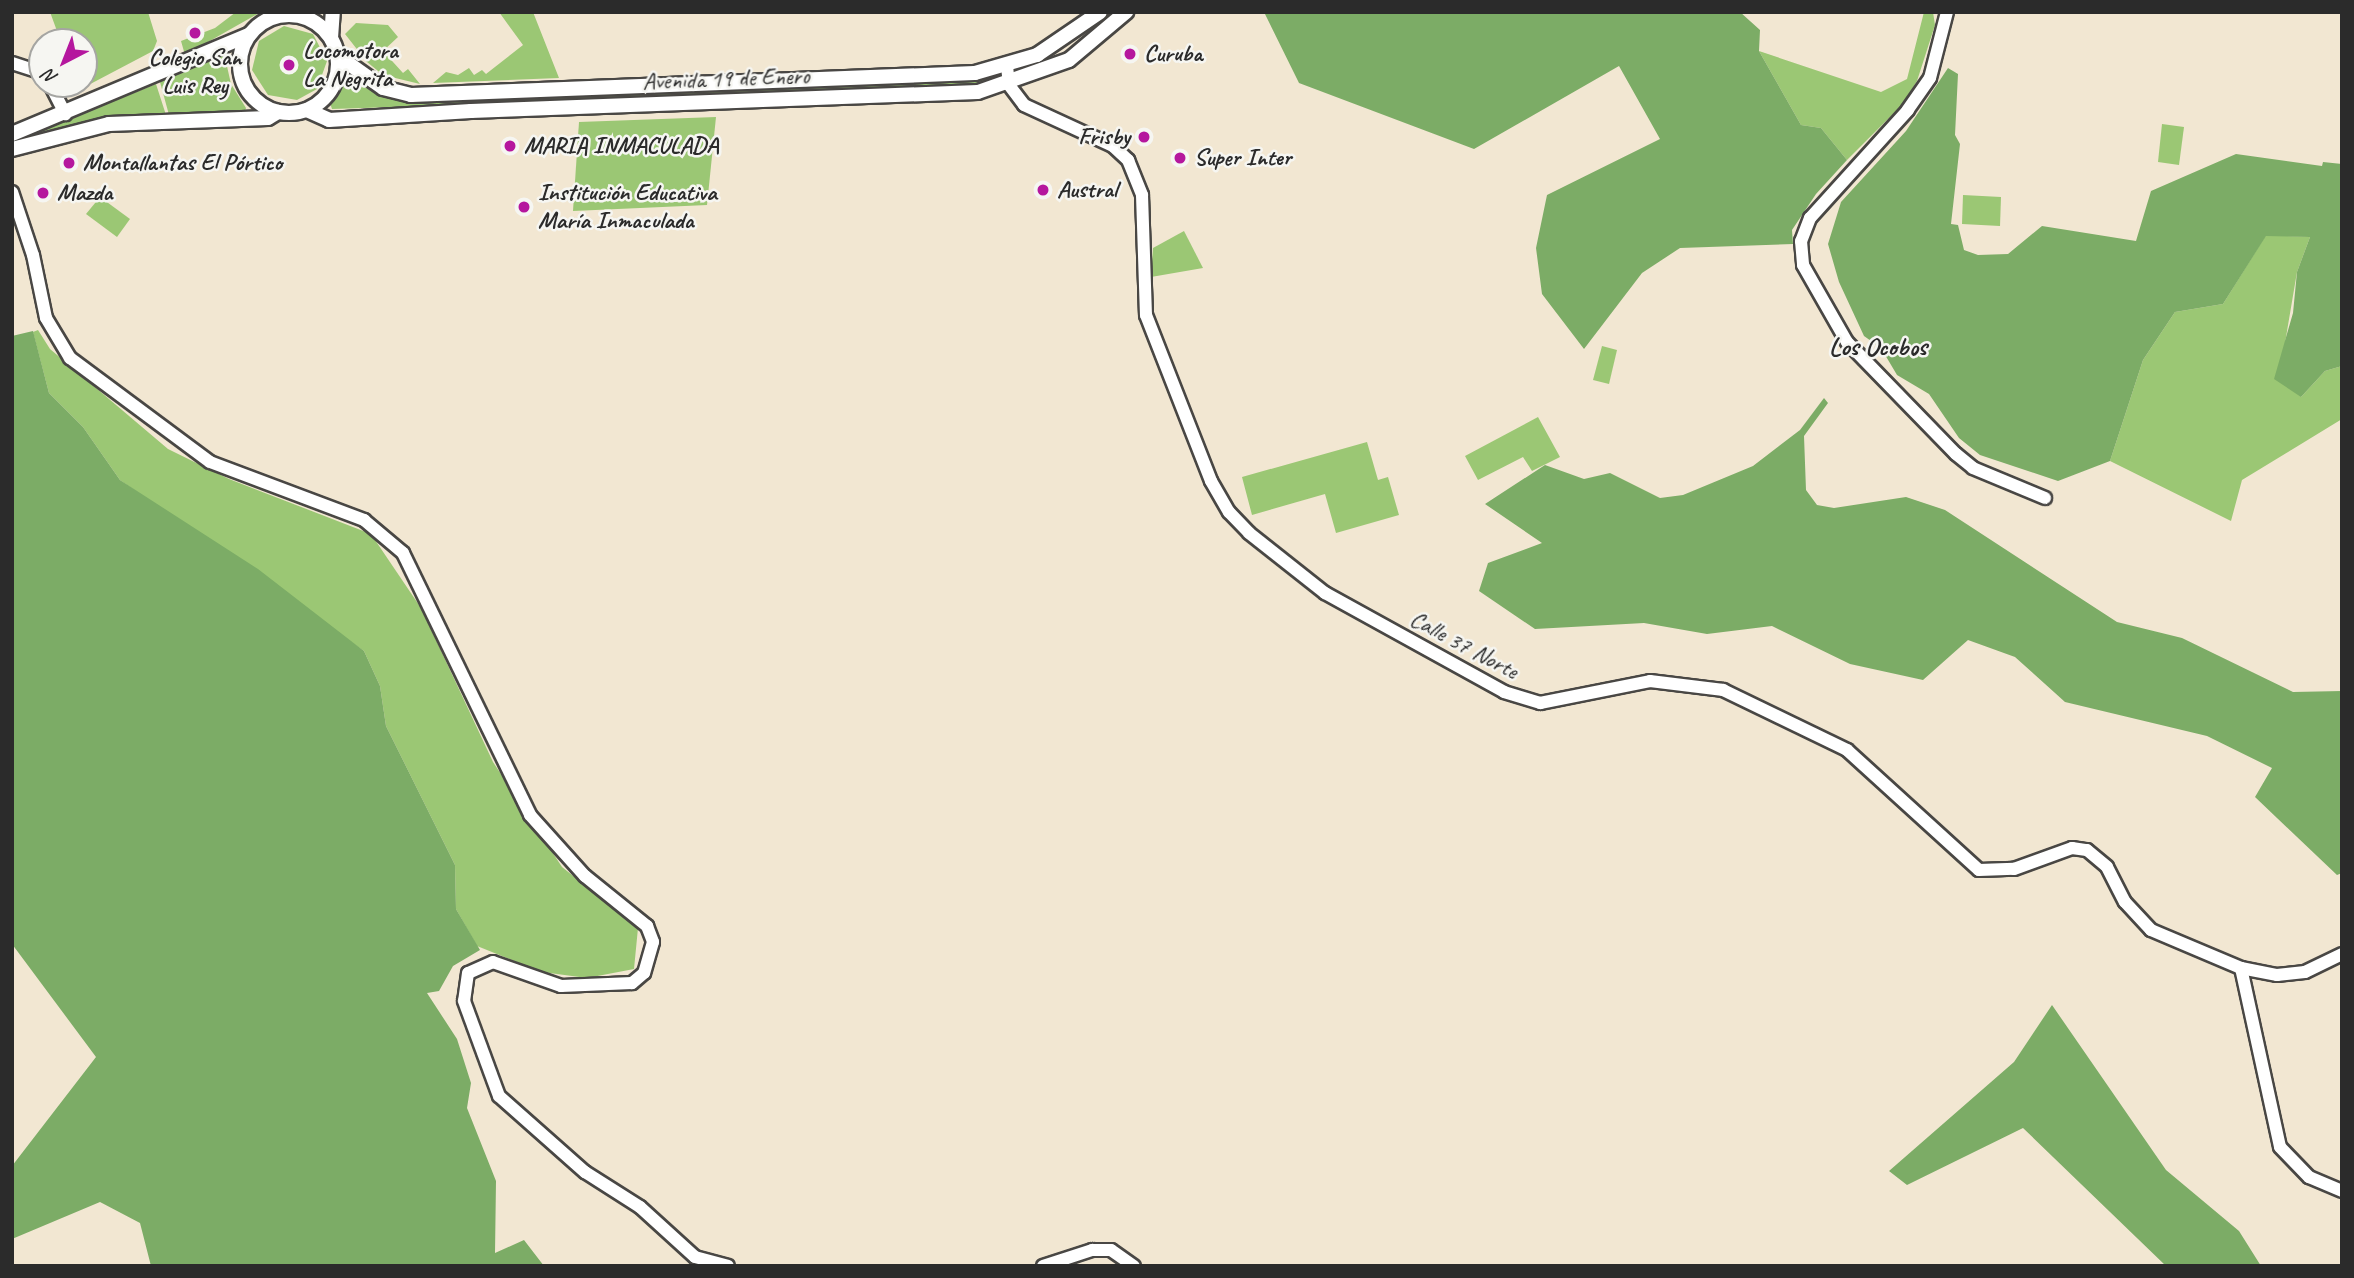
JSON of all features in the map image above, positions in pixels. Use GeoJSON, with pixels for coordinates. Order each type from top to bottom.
{"type":"FeatureCollection","features":[{"type":"Feature","properties":{"kind":"main road"},"geometry":{"type":"LineString","coordinates":[[12,149],[109,124],[268,118],[278,112],[307,110],[330,93],[338,75],[338,56],[331,38],[333,12]]}},
{"type":"Feature","properties":{"kind":"main road","name":"Avenida 19 de Enero"},"geometry":{"type":"LineString","coordinates":[[338,56],[383,88],[411,95],[975,73],[1007,66],[1059,43],[1100,12]]}},
{"type":"Feature","properties":{"kind":"main road","name":"Avenida 19 de Enero"},"geometry":{"type":"LineString","coordinates":[[307,110],[330,120],[471,111],[978,92],[1009,85],[1069,60],[1126,12]]}},
{"type":"Feature","properties":{"kind":"main road"},"geometry":{"type":"LineString","coordinates":[[12,134],[249,35],[263,22],[283,14],[310,19],[331,38]]}},
{"type":"Feature","properties":{"kind":"main road"},"geometry":{"type":"LineString","coordinates":[[249,35],[240,62],[243,82],[261,104],[278,112]]}},
{"type":"Feature","properties":{"kind":"street"},"geometry":{"type":"LineString","coordinates":[[1947,12],[1930,79],[1908,110],[1810,218],[1801,241],[1803,265],[1847,342],[1956,454],[1973,468],[2045,498]]}},
{"type":"Feature","properties":{"kind":"street"},"geometry":{"type":"LineString","coordinates":[[1007,66],[1009,85]]}},
{"type":"Feature","properties":{"kind":"street","name":"Calle 37 Norte"},"geometry":{"type":"LineString","coordinates":[[1009,85],[1024,105],[1113,146],[1128,160],[1142,195],[1146,315],[1211,481],[1229,512],[1249,533],[1325,593],[1504,692],[1540,703],[1650,681],[1723,690],[1847,750],[1979,870],[2014,869],[2072,848],[2087,850],[2107,867],[2125,902],[2151,930],[2241,968],[2277,975],[2305,972],[2342,954]]}},
{"type":"Feature","properties":{"kind":"street"},"geometry":{"type":"LineString","coordinates":[[57,98],[65,114]]}},
{"type":"Feature","properties":{"kind":"street"},"geometry":{"type":"LineString","coordinates":[[12,192],[33,255],[46,318],[70,358],[210,462],[364,520],[403,553],[530,815],[585,876],[647,926],[653,942],[644,973],[632,983],[561,986],[493,962],[468,973],[464,1001],[499,1096],[585,1172],[648,1213],[695,1257],[728,1266]]}},
{"type":"Feature","properties":{"kind":"street"},"geometry":{"type":"LineString","coordinates":[[2241,968],[2259,1065],[2280,1147],[2309,1177],[2342,1191]]}},
{"type":"Feature","properties":{"kind":"street"},"geometry":{"type":"LineString","coordinates":[[1043,1266],[1092,1250],[1111,1250],[1134,1266]]}},
{"type":"Feature","properties":{"kind":"green space"},"geometry":{"type":"Polygon","coordinates":[[[50,12],[148,12],[157,41],[153,51],[98,80],[98,28],[56,28],[50,12]]]}},
{"type":"Feature","properties":{"kind":"green space"},"geometry":{"type":"Polygon","coordinates":[[[236,12],[261,12],[185,55],[181,41],[215,28],[236,12]]]}},
{"type":"Feature","properties":{"kind":"green space"},"geometry":{"type":"Polygon","coordinates":[[[499,12],[533,12],[559,78],[433,83],[446,72],[458,75],[469,68],[474,75],[482,70],[486,74],[523,45],[499,12]]]}},
{"type":"Feature","properties":{"kind":"green space"},"geometry":{"type":"Polygon","coordinates":[[[1264,12],[1740,12],[1760,30],[1759,51],[1801,125],[1821,128],[1847,160],[1816,194],[1792,230],[1793,244],[1680,248],[1642,273],[1584,349],[1542,294],[1536,248],[1547,195],[1660,139],[1619,66],[1474,149],[1299,83],[1264,12]]]}},
{"type":"Feature","properties":{"kind":"green space"},"geometry":{"type":"Polygon","coordinates":[[[1924,12],[1933,12],[1935,25],[1917,81],[1902,105],[1847,160],[1821,128],[1801,125],[1759,51],[1881,92],[1907,79],[1924,12]]]}},
{"type":"Feature","properties":{"kind":"green space"},"geometry":{"type":"Polygon","coordinates":[[[356,23],[388,25],[398,37],[383,51],[403,73],[408,69],[420,84],[383,75],[367,62],[345,34],[356,23]]]}},
{"type":"Feature","properties":{"kind":"green space"},"geometry":{"type":"Polygon","coordinates":[[[284,26],[313,34],[327,61],[317,89],[297,100],[268,95],[252,70],[259,41],[284,26]]]}},
{"type":"Feature","properties":{"kind":"green space"},"geometry":{"type":"Polygon","coordinates":[[[224,53],[231,84],[246,108],[244,114],[169,115],[160,82],[224,53]]]}},
{"type":"Feature","properties":{"kind":"green space"},"geometry":{"type":"Polygon","coordinates":[[[1948,68],[1958,74],[1955,135],[1960,144],[1951,224],[1958,225],[1964,250],[1978,255],[2008,254],[2042,226],[2136,241],[2151,191],[2236,154],[2322,166],[2323,162],[2342,164],[2342,366],[2325,371],[2301,397],[2274,379],[2293,313],[2297,272],[2310,237],[2266,236],[2223,304],[2175,312],[2143,360],[2110,461],[2058,481],[1980,455],[1959,438],[1929,394],[1897,375],[1881,348],[1864,336],[1839,282],[1828,244],[1841,202],[1906,131],[1948,68]]]}},
{"type":"Feature","properties":{"kind":"green space"},"geometry":{"type":"Polygon","coordinates":[[[350,72],[381,94],[410,100],[1001,78],[969,88],[332,109],[330,103],[350,72]]]}},
{"type":"Feature","properties":{"kind":"green space"},"geometry":{"type":"Polygon","coordinates":[[[156,84],[166,115],[86,121],[12,142],[156,84]]]}},
{"type":"Feature","properties":{"kind":"green space"},"geometry":{"type":"Polygon","coordinates":[[[716,117],[707,205],[573,211],[579,122],[716,117]]]}},
{"type":"Feature","properties":{"kind":"green space"},"geometry":{"type":"Polygon","coordinates":[[[2162,124],[2184,127],[2179,165],[2158,162],[2162,124]]]}},
{"type":"Feature","properties":{"kind":"green space"},"geometry":{"type":"Polygon","coordinates":[[[1963,195],[2001,197],[2000,226],[1962,224],[1963,195]]]}},
{"type":"Feature","properties":{"kind":"green space"},"geometry":{"type":"Polygon","coordinates":[[[100,197],[130,219],[117,237],[86,214],[100,197]]]}},
{"type":"Feature","properties":{"kind":"green space"},"geometry":{"type":"Polygon","coordinates":[[[1184,231],[1203,268],[1151,277],[1153,248],[1184,231]]]}},
{"type":"Feature","properties":{"kind":"green space"},"geometry":{"type":"Polygon","coordinates":[[[2266,235],[2310,237],[2297,272],[2285,343],[2301,397],[2325,371],[2342,366],[2342,419],[2242,480],[2231,521],[2110,461],[2143,360],[2175,312],[2223,304],[2266,235]]]}},
{"type":"Feature","properties":{"kind":"green space"},"geometry":{"type":"Polygon","coordinates":[[[38,330],[50,349],[168,449],[229,479],[371,534],[421,608],[493,762],[562,867],[638,928],[634,969],[587,978],[542,972],[477,946],[456,909],[455,865],[386,726],[380,686],[364,651],[120,480],[83,427],[49,393],[33,332],[38,330]]]}},
{"type":"Feature","properties":{"kind":"green space"},"geometry":{"type":"Polygon","coordinates":[[[33,331],[49,393],[83,427],[120,480],[258,569],[364,651],[380,686],[386,726],[455,865],[456,909],[480,950],[453,966],[439,991],[427,993],[457,1039],[471,1083],[467,1108],[496,1181],[495,1253],[524,1240],[544,1266],[151,1266],[140,1223],[100,1202],[12,1239],[12,1166],[96,1057],[12,944],[12,336],[33,331]]]}},
{"type":"Feature","properties":{"kind":"green space"},"geometry":{"type":"Polygon","coordinates":[[[1602,346],[1617,350],[1609,384],[1593,380],[1602,346]]]}},
{"type":"Feature","properties":{"kind":"green space"},"geometry":{"type":"Polygon","coordinates":[[[1824,398],[1828,403],[1804,436],[1806,490],[1817,505],[1834,508],[1906,497],[1945,510],[2117,622],[2182,638],[2293,692],[2342,691],[2342,873],[2337,875],[2255,797],[2272,768],[2207,736],[2065,702],[2015,657],[1968,640],[1923,680],[1850,664],[1772,626],[1707,634],[1644,623],[1535,629],[1479,591],[1488,563],[1542,543],[1485,504],[1545,465],[1584,479],[1610,473],[1660,498],[1683,495],[1753,466],[1800,430],[1824,398]]]}},
{"type":"Feature","properties":{"kind":"green space"},"geometry":{"type":"Polygon","coordinates":[[[1538,417],[1560,457],[1532,471],[1523,457],[1478,480],[1465,456],[1538,417]]]}},
{"type":"Feature","properties":{"kind":"green space"},"geometry":{"type":"Polygon","coordinates":[[[1367,442],[1378,480],[1388,477],[1399,515],[1336,533],[1325,494],[1252,515],[1242,477],[1367,442]]]}},
{"type":"Feature","properties":{"kind":"green space"},"geometry":{"type":"Polygon","coordinates":[[[2052,1005],[2166,1170],[2239,1231],[2261,1266],[2166,1266],[2023,1128],[1907,1185],[1889,1171],[2014,1062],[2052,1005]]]}},
{"type":"Feature","properties":{"kind":"place","name":"Colegio San Luis Rey"},"geometry":{"type":"Point","coordinates":[195,33]}},
{"type":"Feature","properties":{"kind":"place","name":"Curuba"},"geometry":{"type":"Point","coordinates":[1130,54]}},
{"type":"Feature","properties":{"kind":"place","name":"Locomotora La Negrita"},"geometry":{"type":"Point","coordinates":[289,65]}},
{"type":"Feature","properties":{"kind":"place","name":"Frisby"},"geometry":{"type":"Point","coordinates":[1144,137]}},
{"type":"Feature","properties":{"kind":"place","name":"MARIA INMACULADA"},"geometry":{"type":"Point","coordinates":[510,146]}},
{"type":"Feature","properties":{"kind":"place","name":"Super Inter"},"geometry":{"type":"Point","coordinates":[1180,158]}},
{"type":"Feature","properties":{"kind":"place","name":"Montallantas El Pórtico"},"geometry":{"type":"Point","coordinates":[69,163]}},
{"type":"Feature","properties":{"kind":"place","name":"Austral"},"geometry":{"type":"Point","coordinates":[1043,190]}},
{"type":"Feature","properties":{"kind":"place","name":"Mazda"},"geometry":{"type":"Point","coordinates":[43,193]}},
{"type":"Feature","properties":{"kind":"place","name":"Institución Educativa María Inmaculada"},"geometry":{"type":"Point","coordinates":[524,207]}},
{"type":"Feature","properties":{"kind":"district","name":"Los Ocobos"},"geometry":{"type":"Point","coordinates":[1878,347]}}]}
